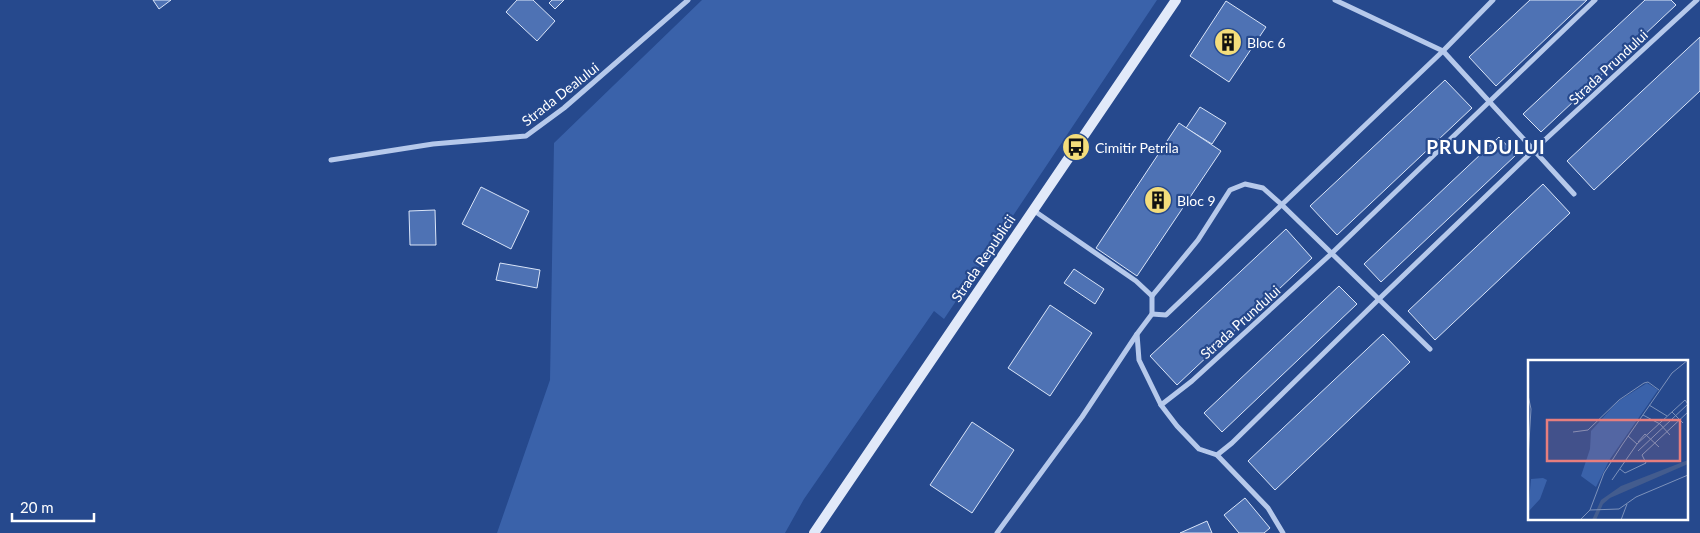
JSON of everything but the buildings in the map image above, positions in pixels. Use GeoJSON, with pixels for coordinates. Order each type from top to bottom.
{"type":"FeatureCollection","features":[{"type":"Feature","properties":{"kind":"main road","name":"Strada Republicii"},"geometry":{"type":"LineString","coordinates":[[814,533],[1176,0]]}},
{"type":"Feature","properties":{"kind":"street","name":"Strada Dealului"},"geometry":{"type":"LineString","coordinates":[[332,160],[433,144],[526,136],[564,108],[688,0]]}},
{"type":"Feature","properties":{"kind":"street"},"geometry":{"type":"LineString","coordinates":[[1335,0],[1443,52],[1574,194]]}},
{"type":"Feature","properties":{"kind":"street"},"geometry":{"type":"LineString","coordinates":[[1152,314],[1166,315],[1443,52],[1493,0]]}},
{"type":"Feature","properties":{"kind":"street","name":"Strada Prundului"},"geometry":{"type":"LineString","coordinates":[[1161,405],[1192,381],[1331,254],[1595,0]]}},
{"type":"Feature","properties":{"kind":"street","name":"Strada Prundului"},"geometry":{"type":"LineString","coordinates":[[1217,455],[1232,444],[1379,298],[1534,150],[1697,2]]}},
{"type":"Feature","properties":{"kind":"street"},"geometry":{"type":"LineString","coordinates":[[996,533],[1082,417],[1152,314],[1152,296],[1198,240],[1230,190],[1245,184],[1263,188],[1430,349]]}},
{"type":"Feature","properties":{"kind":"street"},"geometry":{"type":"LineString","coordinates":[[1033,210],[1136,281],[1152,296]]}},
{"type":"Feature","properties":{"kind":"street"},"geometry":{"type":"LineString","coordinates":[[1137,334],[1139,360],[1161,405],[1177,426],[1199,449],[1217,455],[1268,508],[1283,533]]}},
{"type":"Feature","properties":{"kind":"shaded area"},"geometry":{"type":"Polygon","coordinates":[[[702,0],[1157,0],[944,319],[934,311],[804,499],[785,533],[497,533],[550,380],[554,143],[702,0]]]}},
{"type":"Feature","properties":{"kind":"place","name":"Bloc 6"},"geometry":{"type":"Point","coordinates":[1228,42]}},
{"type":"Feature","properties":{"kind":"place","name":"Cimitir Petrila"},"geometry":{"type":"Point","coordinates":[1076,147]}},
{"type":"Feature","properties":{"kind":"place","name":"Bloc 9"},"geometry":{"type":"Point","coordinates":[1158,200]}},
{"type":"Feature","properties":{"kind":"district","name":"PRUNDULUI"},"geometry":{"type":"Point","coordinates":[1486,146]}}]}
